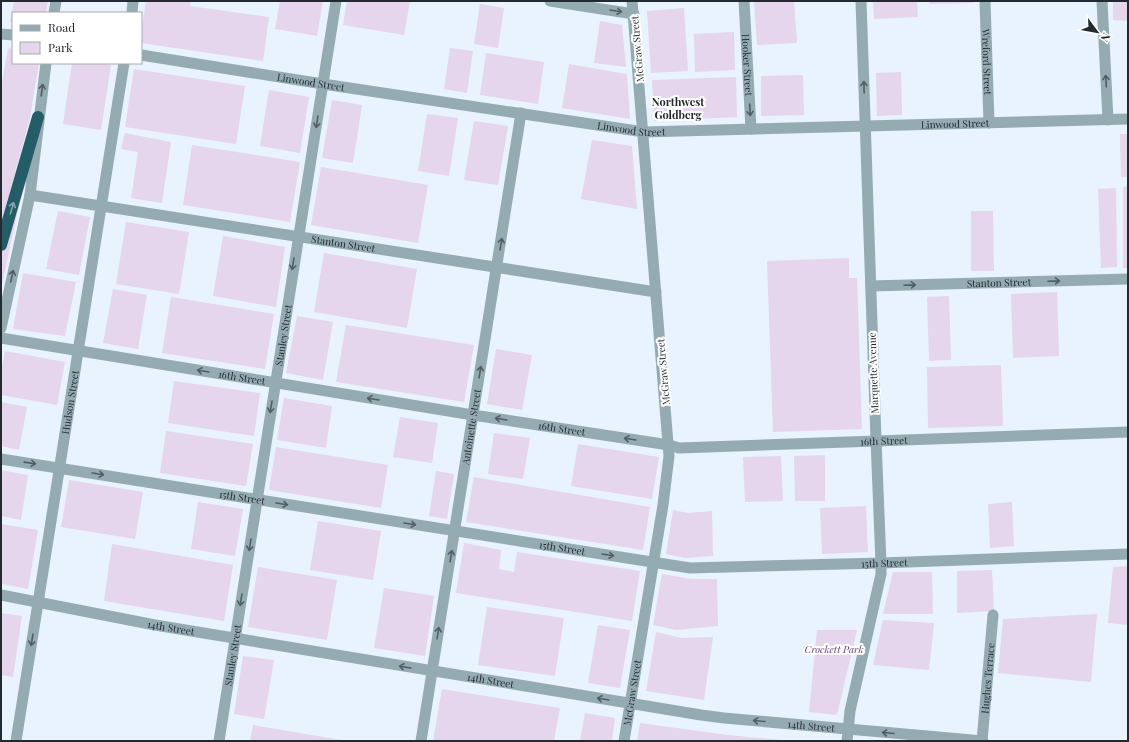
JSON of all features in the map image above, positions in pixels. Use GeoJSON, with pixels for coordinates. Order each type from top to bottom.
{"type":"FeatureCollection","features":[{"type":"Feature","properties":{"kind":"highway"},"geometry":{"type":"LineString","coordinates":[[1,245],[38,117]]}},
{"type":"Feature","properties":{"kind":"street"},"geometry":{"type":"LineString","coordinates":[[54,12],[56,1]]}},
{"type":"Feature","properties":{"kind":"street"},"geometry":{"type":"LineString","coordinates":[[132,12],[133,1]]}},
{"type":"Feature","properties":{"kind":"street","name":"Stanley Street"},"geometry":{"type":"LineString","coordinates":[[219,741],[336,1]]}},
{"type":"Feature","properties":{"kind":"street"},"geometry":{"type":"LineString","coordinates":[[550,1],[634,14]]}},
{"type":"Feature","properties":{"kind":"street","name":"McGraw Street"},"geometry":{"type":"LineString","coordinates":[[624,741],[665,491],[669,456],[644,132],[632,1]]}},
{"type":"Feature","properties":{"kind":"street","name":"Hooker Street"},"geometry":{"type":"LineString","coordinates":[[744,1],[751,129]]}},
{"type":"Feature","properties":{"kind":"street","name":"Marquette Avenue"},"geometry":{"type":"LineString","coordinates":[[847,741],[850,711],[880,574],[881,563],[861,1]]}},
{"type":"Feature","properties":{"kind":"street","name":"Wreford Street"},"geometry":{"type":"LineString","coordinates":[[985,1],[989,122]]}},
{"type":"Feature","properties":{"kind":"street"},"geometry":{"type":"LineString","coordinates":[[1102,1],[1108,120]]}},
{"type":"Feature","properties":{"kind":"street"},"geometry":{"type":"LineString","coordinates":[[1,34],[12,35]]}},
{"type":"Feature","properties":{"kind":"street","name":"Linwood Street"},"geometry":{"type":"LineString","coordinates":[[142,54],[323,84],[644,132],[1128,119]]}},
{"type":"Feature","properties":{"kind":"street"},"geometry":{"type":"LineString","coordinates":[[1,328],[30,195],[38,117],[46,64]]}},
{"type":"Feature","properties":{"kind":"street","name":"Hudson Street"},"geometry":{"type":"LineString","coordinates":[[16,741],[124,64]]}},
{"type":"Feature","properties":{"kind":"street","name":"Antoinette Street"},"geometry":{"type":"LineString","coordinates":[[421,741],[521,113]]}},
{"type":"Feature","properties":{"kind":"street","name":"Stanton Street"},"geometry":{"type":"LineString","coordinates":[[30,195],[656,292]]}},
{"type":"Feature","properties":{"kind":"street","name":"Stanton Street"},"geometry":{"type":"LineString","coordinates":[[871,286],[1128,279]]}},
{"type":"Feature","properties":{"kind":"street","name":"16th Street"},"geometry":{"type":"LineString","coordinates":[[1,338],[473,415],[669,445],[679,448],[1128,432]]}},
{"type":"Feature","properties":{"kind":"street","name":"15th Street"},"geometry":{"type":"LineString","coordinates":[[1,459],[690,568],[1128,554]]}},
{"type":"Feature","properties":{"kind":"street","name":"14th Street"},"geometry":{"type":"LineString","coordinates":[[1,595],[155,625],[432,672],[724,718],[982,741]]}},
{"type":"Feature","properties":{"kind":"street","name":"Hughes Terrace"},"geometry":{"type":"LineString","coordinates":[[982,741],[993,616]]}},
{"type":"Feature","properties":{"kind":"green space"},"geometry":{"type":"Polygon","coordinates":[[[14,1],[48,1],[46,12],[12,12],[12,22],[10,22],[14,1]]]}},
{"type":"Feature","properties":{"kind":"green space"},"geometry":{"type":"Polygon","coordinates":[[[146,1],[191,1],[190,6],[269,17],[263,61],[142,43],[142,27],[146,1]]]}},
{"type":"Feature","properties":{"kind":"green space"},"geometry":{"type":"Polygon","coordinates":[[[280,1],[323,1],[317,36],[275,29],[280,1]]]}},
{"type":"Feature","properties":{"kind":"green space"},"geometry":{"type":"Polygon","coordinates":[[[347,1],[410,1],[404,35],[343,25],[347,1]]]}},
{"type":"Feature","properties":{"kind":"green space"},"geometry":{"type":"Polygon","coordinates":[[[754,1],[794,1],[797,43],[757,45],[754,1]]]}},
{"type":"Feature","properties":{"kind":"green space"},"geometry":{"type":"Polygon","coordinates":[[[873,1],[917,1],[918,17],[874,19],[873,1]]]}},
{"type":"Feature","properties":{"kind":"green space"},"geometry":{"type":"Polygon","coordinates":[[[929,1],[973,1],[973,3],[929,4],[929,1]]]}},
{"type":"Feature","properties":{"kind":"green space"},"geometry":{"type":"Polygon","coordinates":[[[1113,1],[1128,1],[1128,21],[1113,20],[1113,1]]]}},
{"type":"Feature","properties":{"kind":"green space"},"geometry":{"type":"Polygon","coordinates":[[[480,4],[504,8],[498,48],[474,44],[480,4]]]}},
{"type":"Feature","properties":{"kind":"green space"},"geometry":{"type":"Polygon","coordinates":[[[684,8],[688,71],[651,73],[647,11],[684,8]]]}},
{"type":"Feature","properties":{"kind":"green space"},"geometry":{"type":"Polygon","coordinates":[[[600,21],[622,25],[626,67],[594,63],[600,21]]]}},
{"type":"Feature","properties":{"kind":"green space"},"geometry":{"type":"Polygon","coordinates":[[[734,32],[735,70],[695,72],[694,34],[734,32]]]}},
{"type":"Feature","properties":{"kind":"green space"},"geometry":{"type":"Polygon","coordinates":[[[8,48],[12,49],[12,64],[39,64],[30,118],[1,224],[1,89],[8,48]]]}},
{"type":"Feature","properties":{"kind":"green space"},"geometry":{"type":"Polygon","coordinates":[[[450,48],[473,51],[467,93],[444,89],[450,48]]]}},
{"type":"Feature","properties":{"kind":"green space"},"geometry":{"type":"Polygon","coordinates":[[[486,53],[544,62],[538,104],[480,95],[486,53]]]}},
{"type":"Feature","properties":{"kind":"green space"},"geometry":{"type":"Polygon","coordinates":[[[72,64],[111,65],[101,130],[63,124],[72,64]]]}},
{"type":"Feature","properties":{"kind":"green space"},"geometry":{"type":"Polygon","coordinates":[[[569,64],[627,74],[630,119],[562,108],[569,64]]]}},
{"type":"Feature","properties":{"kind":"green space"},"geometry":{"type":"Polygon","coordinates":[[[134,69],[245,86],[236,144],[125,127],[134,69]]]}},
{"type":"Feature","properties":{"kind":"green space"},"geometry":{"type":"Polygon","coordinates":[[[901,72],[902,115],[877,116],[876,73],[901,72]]]}},
{"type":"Feature","properties":{"kind":"green space"},"geometry":{"type":"Polygon","coordinates":[[[803,75],[804,115],[761,116],[761,76],[803,75]]]}},
{"type":"Feature","properties":{"kind":"green space"},"geometry":{"type":"Polygon","coordinates":[[[736,77],[737,117],[654,121],[652,80],[736,77]]]}},
{"type":"Feature","properties":{"kind":"green space"},"geometry":{"type":"Polygon","coordinates":[[[269,90],[309,97],[300,153],[260,146],[269,90]]]}},
{"type":"Feature","properties":{"kind":"green space"},"geometry":{"type":"Polygon","coordinates":[[[332,100],[362,105],[353,163],[322,158],[332,100]]]}},
{"type":"Feature","properties":{"kind":"green space"},"geometry":{"type":"Polygon","coordinates":[[[427,114],[458,118],[449,176],[418,171],[427,114]]]}},
{"type":"Feature","properties":{"kind":"green space"},"geometry":{"type":"Polygon","coordinates":[[[474,121],[508,126],[498,185],[464,180],[474,121]]]}},
{"type":"Feature","properties":{"kind":"green space"},"geometry":{"type":"Polygon","coordinates":[[[125,133],[171,142],[162,203],[131,198],[138,152],[121,149],[125,133]]]}},
{"type":"Feature","properties":{"kind":"green space"},"geometry":{"type":"Polygon","coordinates":[[[1120,134],[1128,134],[1128,177],[1121,177],[1120,134]]]}},
{"type":"Feature","properties":{"kind":"green space"},"geometry":{"type":"Polygon","coordinates":[[[592,140],[632,146],[637,209],[581,199],[592,140]]]}},
{"type":"Feature","properties":{"kind":"green space"},"geometry":{"type":"Polygon","coordinates":[[[192,145],[300,162],[290,222],[183,205],[192,145]]]}},
{"type":"Feature","properties":{"kind":"green space"},"geometry":{"type":"Polygon","coordinates":[[[321,167],[428,185],[418,243],[311,225],[321,167]]]}},
{"type":"Feature","properties":{"kind":"green space"},"geometry":{"type":"Polygon","coordinates":[[[24,182],[1,289],[1,254],[24,182]]]}},
{"type":"Feature","properties":{"kind":"green space"},"geometry":{"type":"Polygon","coordinates":[[[1128,186],[1128,268],[1123,268],[1123,187],[1128,186]]]}},
{"type":"Feature","properties":{"kind":"green space"},"geometry":{"type":"Polygon","coordinates":[[[1116,188],[1117,267],[1101,268],[1098,189],[1116,188]]]}},
{"type":"Feature","properties":{"kind":"green space"},"geometry":{"type":"Polygon","coordinates":[[[58,211],[90,217],[79,275],[46,269],[58,211]]]}},
{"type":"Feature","properties":{"kind":"green space"},"geometry":{"type":"Polygon","coordinates":[[[971,211],[993,211],[994,271],[971,271],[971,211]]]}},
{"type":"Feature","properties":{"kind":"green space"},"geometry":{"type":"Polygon","coordinates":[[[126,222],[189,232],[179,294],[116,284],[126,222]]]}},
{"type":"Feature","properties":{"kind":"green space"},"geometry":{"type":"Polygon","coordinates":[[[223,236],[285,247],[276,307],[213,296],[223,236]]]}},
{"type":"Feature","properties":{"kind":"green space"},"geometry":{"type":"Polygon","coordinates":[[[324,253],[417,269],[407,328],[314,312],[324,253]]]}},
{"type":"Feature","properties":{"kind":"green space"},"geometry":{"type":"Polygon","coordinates":[[[849,258],[849,278],[857,278],[862,429],[773,432],[767,261],[849,258]]]}},
{"type":"Feature","properties":{"kind":"green space"},"geometry":{"type":"Polygon","coordinates":[[[23,273],[76,282],[65,336],[13,329],[23,273]]]}},
{"type":"Feature","properties":{"kind":"green space"},"geometry":{"type":"Polygon","coordinates":[[[113,289],[147,295],[138,349],[103,343],[113,289]]]}},
{"type":"Feature","properties":{"kind":"green space"},"geometry":{"type":"Polygon","coordinates":[[[1057,292],[1059,356],[1013,358],[1011,294],[1057,292]]]}},
{"type":"Feature","properties":{"kind":"green space"},"geometry":{"type":"Polygon","coordinates":[[[949,296],[951,360],[929,361],[927,297],[949,296]]]}},
{"type":"Feature","properties":{"kind":"green space"},"geometry":{"type":"Polygon","coordinates":[[[171,297],[274,314],[265,369],[162,353],[171,297]]]}},
{"type":"Feature","properties":{"kind":"green space"},"geometry":{"type":"Polygon","coordinates":[[[297,316],[333,322],[323,380],[286,373],[297,316]]]}},
{"type":"Feature","properties":{"kind":"green space"},"geometry":{"type":"Polygon","coordinates":[[[346,325],[474,345],[464,402],[336,382],[346,325]]]}},
{"type":"Feature","properties":{"kind":"green space"},"geometry":{"type":"Polygon","coordinates":[[[496,349],[532,355],[522,410],[487,404],[496,349]]]}},
{"type":"Feature","properties":{"kind":"green space"},"geometry":{"type":"Polygon","coordinates":[[[5,351],[65,362],[57,405],[1,395],[1,373],[5,351]]]}},
{"type":"Feature","properties":{"kind":"green space"},"geometry":{"type":"Polygon","coordinates":[[[1001,365],[1003,426],[928,428],[927,367],[1001,365]]]}},
{"type":"Feature","properties":{"kind":"green space"},"geometry":{"type":"Polygon","coordinates":[[[174,381],[260,393],[254,436],[168,423],[174,381]]]}},
{"type":"Feature","properties":{"kind":"green space"},"geometry":{"type":"Polygon","coordinates":[[[284,398],[332,406],[326,448],[277,440],[284,398]]]}},
{"type":"Feature","properties":{"kind":"green space"},"geometry":{"type":"Polygon","coordinates":[[[1,402],[27,407],[19,450],[1,446],[1,402]]]}},
{"type":"Feature","properties":{"kind":"green space"},"geometry":{"type":"Polygon","coordinates":[[[400,417],[438,423],[432,463],[393,457],[400,417]]]}},
{"type":"Feature","properties":{"kind":"green space"},"geometry":{"type":"Polygon","coordinates":[[[166,431],[253,444],[246,486],[160,473],[166,431]]]}},
{"type":"Feature","properties":{"kind":"green space"},"geometry":{"type":"Polygon","coordinates":[[[494,433],[530,438],[523,479],[488,474],[494,433]]]}},
{"type":"Feature","properties":{"kind":"green space"},"geometry":{"type":"Polygon","coordinates":[[[578,444],[659,457],[652,499],[571,486],[578,444]]]}},
{"type":"Feature","properties":{"kind":"green space"},"geometry":{"type":"Polygon","coordinates":[[[276,447],[388,465],[381,508],[269,490],[276,447]]]}},
{"type":"Feature","properties":{"kind":"green space"},"geometry":{"type":"Polygon","coordinates":[[[825,455],[825,501],[795,501],[794,456],[825,455]]]}},
{"type":"Feature","properties":{"kind":"green space"},"geometry":{"type":"Polygon","coordinates":[[[781,456],[783,501],[745,502],[743,457],[781,456]]]}},
{"type":"Feature","properties":{"kind":"green space"},"geometry":{"type":"Polygon","coordinates":[[[1,470],[28,475],[21,520],[1,516],[1,470]]]}},
{"type":"Feature","properties":{"kind":"green space"},"geometry":{"type":"Polygon","coordinates":[[[436,471],[454,474],[447,519],[429,516],[436,471]]]}},
{"type":"Feature","properties":{"kind":"green space"},"geometry":{"type":"Polygon","coordinates":[[[474,477],[650,507],[643,550],[466,522],[474,477]]]}},
{"type":"Feature","properties":{"kind":"green space"},"geometry":{"type":"Polygon","coordinates":[[[69,480],[143,492],[135,539],[61,527],[69,480]]]}},
{"type":"Feature","properties":{"kind":"green space"},"geometry":{"type":"Polygon","coordinates":[[[198,502],[243,509],[235,556],[191,549],[198,502]]]}},
{"type":"Feature","properties":{"kind":"green space"},"geometry":{"type":"Polygon","coordinates":[[[1012,502],[1014,546],[990,548],[988,504],[1012,502]]]}},
{"type":"Feature","properties":{"kind":"green space"},"geometry":{"type":"Polygon","coordinates":[[[866,506],[868,552],[822,554],[820,508],[866,506]]]}},
{"type":"Feature","properties":{"kind":"green space"},"geometry":{"type":"Polygon","coordinates":[[[673,510],[688,513],[712,511],[713,556],[685,558],[666,554],[673,510]]]}},
{"type":"Feature","properties":{"kind":"green space"},"geometry":{"type":"Polygon","coordinates":[[[318,521],[381,531],[373,580],[310,570],[318,521]]]}},
{"type":"Feature","properties":{"kind":"green space"},"geometry":{"type":"Polygon","coordinates":[[[1,524],[38,530],[28,589],[1,584],[1,524]]]}},
{"type":"Feature","properties":{"kind":"green space"},"geometry":{"type":"Polygon","coordinates":[[[464,543],[501,550],[499,569],[514,572],[517,552],[640,571],[632,621],[456,593],[464,543]]]}},
{"type":"Feature","properties":{"kind":"green space"},"geometry":{"type":"Polygon","coordinates":[[[112,544],[233,565],[224,621],[104,601],[112,544]]]}},
{"type":"Feature","properties":{"kind":"green space"},"geometry":{"type":"Polygon","coordinates":[[[1128,566],[1128,625],[1108,623],[1113,567],[1128,566]]]}},
{"type":"Feature","properties":{"kind":"green space"},"geometry":{"type":"Polygon","coordinates":[[[258,567],[337,580],[327,640],[248,627],[258,567]]]}},
{"type":"Feature","properties":{"kind":"green space"},"geometry":{"type":"Polygon","coordinates":[[[992,570],[994,611],[957,613],[957,571],[992,570]]]}},
{"type":"Feature","properties":{"kind":"green space"},"geometry":{"type":"Polygon","coordinates":[[[893,572],[932,572],[933,614],[883,614],[893,572]]]}},
{"type":"Feature","properties":{"kind":"green space"},"geometry":{"type":"Polygon","coordinates":[[[662,574],[691,579],[717,579],[718,626],[676,630],[653,625],[662,574]]]}},
{"type":"Feature","properties":{"kind":"green space"},"geometry":{"type":"Polygon","coordinates":[[[384,588],[434,596],[425,656],[374,648],[384,588]]]}},
{"type":"Feature","properties":{"kind":"green space"},"geometry":{"type":"Polygon","coordinates":[[[487,607],[564,618],[555,676],[478,665],[487,607]]]}},
{"type":"Feature","properties":{"kind":"green space"},"geometry":{"type":"Polygon","coordinates":[[[1,613],[22,616],[13,677],[1,675],[1,613]]]}},
{"type":"Feature","properties":{"kind":"green space"},"geometry":{"type":"Polygon","coordinates":[[[1097,614],[1091,682],[998,673],[1003,619],[1097,614]]]}},
{"type":"Feature","properties":{"kind":"green space"},"geometry":{"type":"Polygon","coordinates":[[[883,620],[934,623],[929,670],[873,665],[883,620]]]}},
{"type":"Feature","properties":{"kind":"green space"},"geometry":{"type":"Polygon","coordinates":[[[598,625],[630,630],[620,688],[588,683],[598,625]]]}},
{"type":"Feature","properties":{"kind":"green space","name":"Crockett Park"},"geometry":{"type":"Polygon","coordinates":[[[817,630],[857,630],[837,715],[809,712],[817,630]]]}},
{"type":"Feature","properties":{"kind":"green space"},"geometry":{"type":"Polygon","coordinates":[[[656,632],[682,638],[713,637],[704,700],[646,691],[656,632]]]}},
{"type":"Feature","properties":{"kind":"green space"},"geometry":{"type":"Polygon","coordinates":[[[243,656],[274,660],[264,719],[234,714],[243,656]]]}},
{"type":"Feature","properties":{"kind":"green space"},"geometry":{"type":"Polygon","coordinates":[[[442,689],[560,708],[554,741],[433,741],[442,689]]]}},
{"type":"Feature","properties":{"kind":"green space"},"geometry":{"type":"Polygon","coordinates":[[[585,713],[615,718],[612,741],[580,741],[585,713]]]}},
{"type":"Feature","properties":{"kind":"green space"},"geometry":{"type":"Polygon","coordinates":[[[640,723],[728,735],[791,741],[637,741],[640,723]]]}},
{"type":"Feature","properties":{"kind":"green space"},"geometry":{"type":"Polygon","coordinates":[[[253,725],[347,741],[250,741],[253,725]]]}},
{"type":"Feature","properties":{"kind":"district","name":"Northwest Goldberg"},"geometry":{"type":"Point","coordinates":[678,107]}}]}
